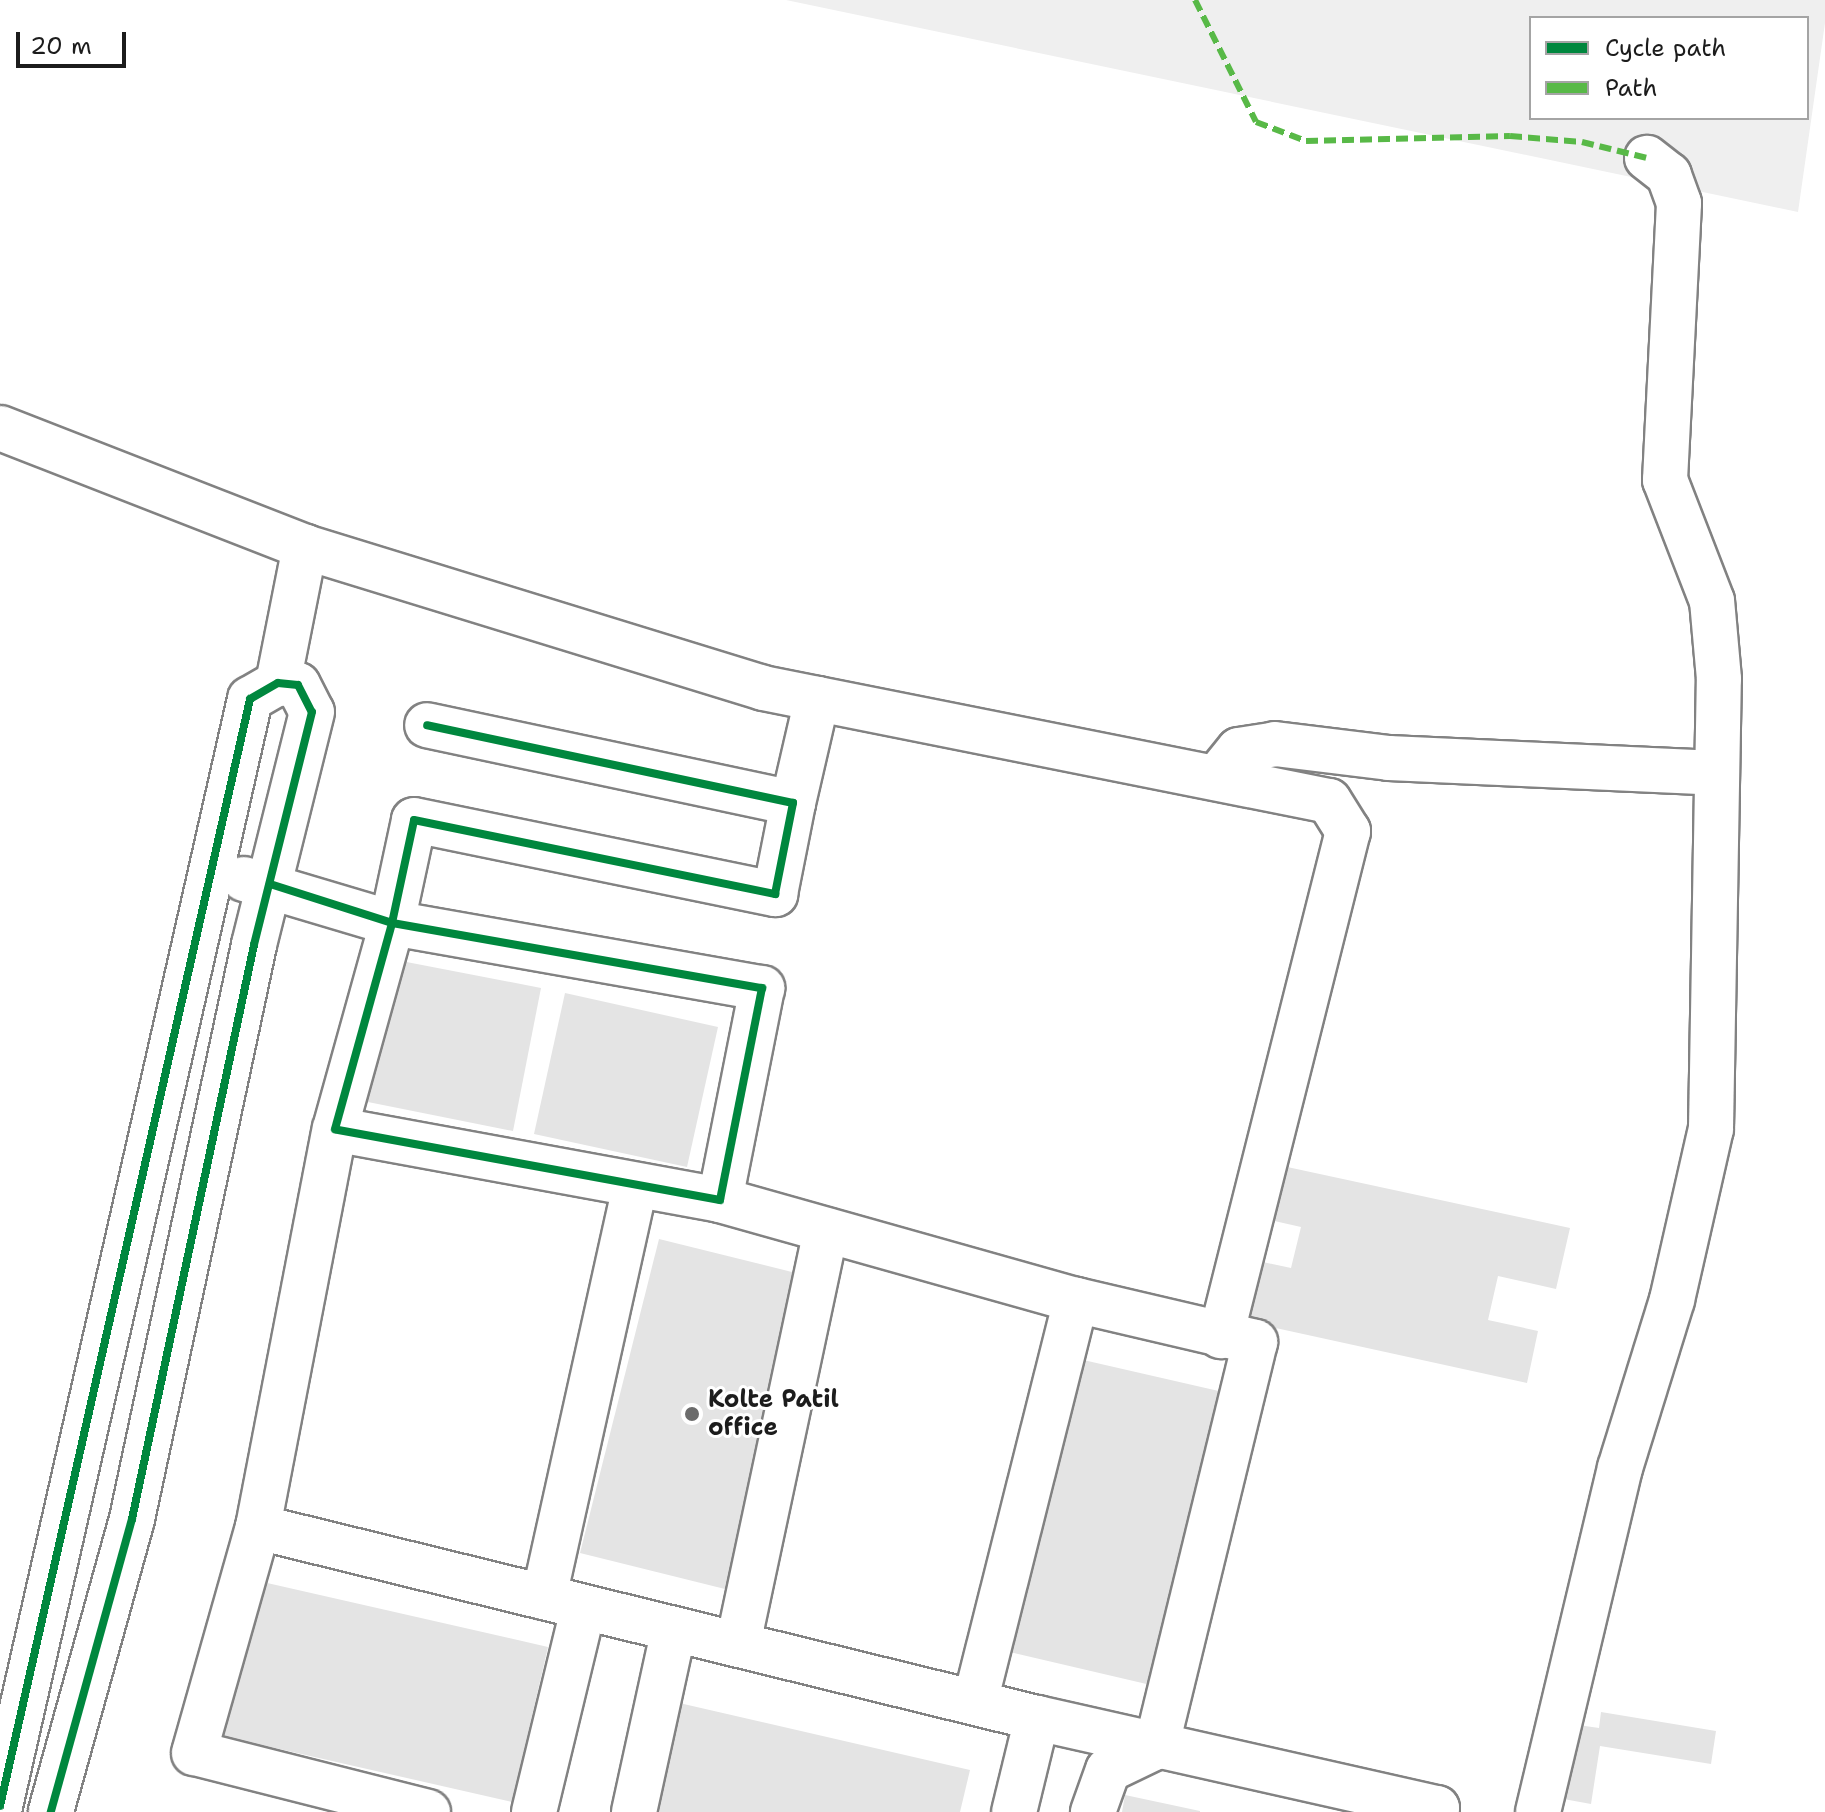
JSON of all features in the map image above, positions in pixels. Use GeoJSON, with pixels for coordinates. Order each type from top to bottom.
{"type":"FeatureCollection","features":[{"type":"Feature","properties":{"kind":"street"},"geometry":{"type":"LineString","coordinates":[[1538,1812],[1620,1468],[1672,1300],[1711,1129],[1719,679],[1712,601],[1665,480],[1679,203],[1669,175],[1647,158]]}},
{"type":"Feature","properties":{"kind":"street"},"geometry":{"type":"LineString","coordinates":[[0,428],[305,547],[763,688],[1329,801],[1348,831],[1221,1336]]}},
{"type":"Feature","properties":{"kind":"street"},"geometry":{"type":"LineString","coordinates":[[278,683],[305,547]]}},
{"type":"Feature","properties":{"kind":"street"},"geometry":{"type":"LineString","coordinates":[[0,1806],[250,699],[278,683],[298,685],[312,712],[270,884],[132,1519],[51,1812]]}},
{"type":"Feature","properties":{"kind":"street"},"geometry":{"type":"LineString","coordinates":[[428,1812],[194,1753],[258,1527],[335,1129],[392,923],[414,820],[775,894],[817,699]]}},
{"type":"Feature","properties":{"kind":"street"},"geometry":{"type":"LineString","coordinates":[[427,725],[793,803]]}},
{"type":"Feature","properties":{"kind":"street"},"geometry":{"type":"LineString","coordinates":[[1216,778],[1239,750],[1275,744],[1389,758],[1717,773]]}},
{"type":"Feature","properties":{"kind":"street"},"geometry":{"type":"LineString","coordinates":[[213,872],[270,884],[392,923],[762,988],[720,1200]]}},
{"type":"Feature","properties":{"kind":"street"},"geometry":{"type":"LineString","coordinates":[[335,1129],[720,1200],[1076,1300],[1255,1342],[1156,1747]]}},
{"type":"Feature","properties":{"kind":"street"},"geometry":{"type":"LineString","coordinates":[[534,1812],[564,1603],[635,1186]]}},
{"type":"Feature","properties":{"kind":"street"},"geometry":{"type":"LineString","coordinates":[[738,1644],[826,1230]]}},
{"type":"Feature","properties":{"kind":"street"},"geometry":{"type":"LineString","coordinates":[[975,1702],[1076,1300]]}},
{"type":"Feature","properties":{"kind":"street"},"geometry":{"type":"LineString","coordinates":[[258,1527],[1156,1747],[1437,1808],[1436,1812]]}},
{"type":"Feature","properties":{"kind":"street"},"geometry":{"type":"LineString","coordinates":[[634,1812],[674,1629]]}},
{"type":"Feature","properties":{"kind":"street"},"geometry":{"type":"LineString","coordinates":[[1014,1812],[1037,1718]]}},
{"type":"Feature","properties":{"kind":"street"},"geometry":{"type":"LineString","coordinates":[[1093,1812],[1108,1770],[1156,1747]]}},
{"type":"Feature","properties":{"kind":"shaded area"},"geometry":{"type":"Polygon","coordinates":[[[786,0],[1825,0],[1825,23],[1798,212],[786,0]]]}},
{"type":"Feature","properties":{"kind":"building"},"geometry":{"type":"Polygon","coordinates":[[[391,959],[541,988],[513,1131],[363,1101],[391,959]]]}},
{"type":"Feature","properties":{"kind":"building"},"geometry":{"type":"Polygon","coordinates":[[[565,993],[718,1027],[687,1167],[534,1134],[565,993]]]}},
{"type":"Feature","properties":{"kind":"building"},"geometry":{"type":"Polygon","coordinates":[[[1278,1165],[1570,1228],[1556,1289],[1498,1276],[1488,1320],[1538,1331],[1527,1383],[1234,1319],[1248,1259],[1291,1268],[1301,1227],[1266,1219],[1278,1165]]]}},
{"type":"Feature","properties":{"kind":"building","name":"Kolte Patil office"},"geometry":{"type":"Polygon","coordinates":[[[659,1239],[804,1275],[725,1589],[580,1553],[659,1239]]]}},
{"type":"Feature","properties":{"kind":"building"},"geometry":{"type":"Polygon","coordinates":[[[1079,1359],[1223,1392],[1155,1686],[1010,1652],[1079,1359]]]}},
{"type":"Feature","properties":{"kind":"building"},"geometry":{"type":"Polygon","coordinates":[[[250,1579],[548,1647],[512,1802],[214,1734],[250,1579]]]}},
{"type":"Feature","properties":{"kind":"building"},"geometry":{"type":"Polygon","coordinates":[[[675,1702],[970,1770],[960,1812],[649,1812],[675,1702]]]}},
{"type":"Feature","properties":{"kind":"building"},"geometry":{"type":"Polygon","coordinates":[[[1601,1712],[1716,1731],[1711,1764],[1600,1746],[1591,1804],[1558,1798],[1571,1724],[1599,1728],[1601,1712]]]}},
{"type":"Feature","properties":{"kind":"building"},"geometry":{"type":"Polygon","coordinates":[[[1125,1795],[1200,1811],[1200,1812],[1122,1812],[1125,1795]]]}},
{"type":"Feature","properties":{"kind":"marked path"},"geometry":{"type":"LineString","coordinates":[[1195,0],[1256,122],[1306,141],[1510,136],[1582,142],[1647,158]]}},
{"type":"Feature","properties":{"kind":"cycle path"},"geometry":{"type":"LineString","coordinates":[[0,1806],[250,699],[278,683],[298,685],[312,712],[254,945],[132,1519],[51,1812]]}},
{"type":"Feature","properties":{"kind":"cycle path"},"geometry":{"type":"LineString","coordinates":[[270,884],[392,923],[762,988],[720,1200],[335,1129],[392,923],[414,820],[775,894],[793,803],[427,725]]}},
{"type":"Feature","properties":{"kind":"place","name":"Kolte Patil office"},"geometry":{"type":"Point","coordinates":[692,1414]}}]}
